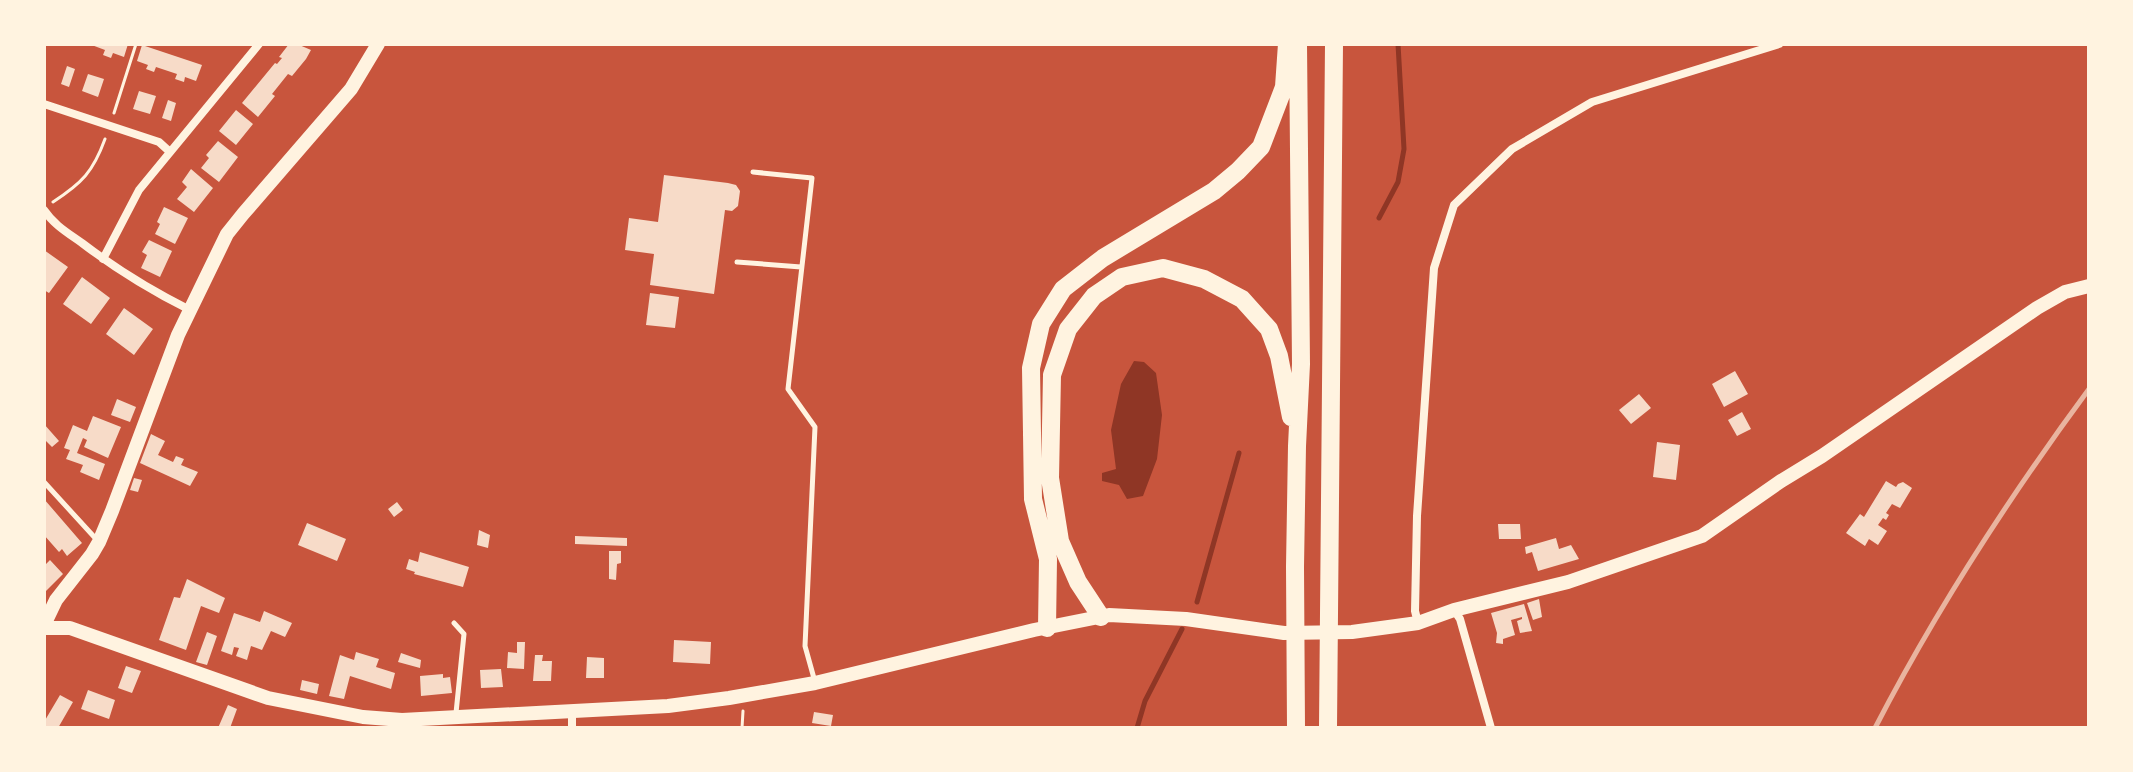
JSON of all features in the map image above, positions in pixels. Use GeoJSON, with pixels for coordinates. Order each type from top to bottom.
{"type":"FeatureCollection","features":[{"type":"Feature","properties":{"kind":"highway"},"geometry":{"type":"LineString","coordinates":[[1047,628],[1048,559],[1033,499],[1031,368],[1041,324],[1063,289],[1103,258],[1214,191],[1261,147],[1284,87],[1287,44]]}},
{"type":"Feature","properties":{"kind":"highway"},"geometry":{"type":"LineString","coordinates":[[1296,728],[1295,567],[1301,364],[1298,44]]}},
{"type":"Feature","properties":{"kind":"highway"},"geometry":{"type":"LineString","coordinates":[[1328,728],[1334,44]]}},
{"type":"Feature","properties":{"kind":"highway"},"geometry":{"type":"LineString","coordinates":[[1101,617],[1078,582],[1060,541],[1050,478],[1052,375],[1068,329],[1094,296],[1122,277],[1163,268],[1204,279],[1242,299],[1269,329],[1279,356],[1297,446]]}},
{"type":"Feature","properties":{"kind":"highway"},"geometry":{"type":"LineString","coordinates":[[1328,681],[1335,728]]}},
{"type":"Feature","properties":{"kind":"street"},"geometry":{"type":"LineString","coordinates":[[103,259],[139,190],[259,44]]}},
{"type":"Feature","properties":{"kind":"street"},"geometry":{"type":"LineString","coordinates":[[378,44],[351,89],[227,234],[178,335],[99,542],[56,600],[44,626],[70,628],[268,698],[363,717],[402,720],[668,706],[737,697],[815,683],[1109,615],[1186,619],[1284,633],[1352,632],[1418,623],[1454,610],[1568,582],[1702,536],[2037,308],[2065,292],[2089,286]]}},
{"type":"Feature","properties":{"kind":"street"},"geometry":{"type":"LineString","coordinates":[[1418,623],[1415,611],[1417,516],[1434,268],[1454,205],[1512,149],[1592,102],[1779,44]]}},
{"type":"Feature","properties":{"kind":"street"},"geometry":{"type":"LineString","coordinates":[[44,104],[159,142],[170,152]]}},
{"type":"Feature","properties":{"kind":"street"},"geometry":{"type":"LineString","coordinates":[[44,210],[51,221],[103,259],[152,291],[190,310]]}},
{"type":"Feature","properties":{"kind":"street"},"geometry":{"type":"LineString","coordinates":[[1454,610],[1460,619],[1491,728]]}},
{"type":"Feature","properties":{"kind":"street"},"geometry":{"type":"LineString","coordinates":[[572,711],[572,728]]}},
{"type":"Feature","properties":{"kind":"lane"},"geometry":{"type":"LineString","coordinates":[[753,172],[812,178],[788,389],[815,427],[805,646],[815,683]]}},
{"type":"Feature","properties":{"kind":"lane"},"geometry":{"type":"LineString","coordinates":[[737,262],[801,267]]}},
{"type":"Feature","properties":{"kind":"lane"},"geometry":{"type":"LineString","coordinates":[[44,482],[99,542]]}},
{"type":"Feature","properties":{"kind":"lane"},"geometry":{"type":"LineString","coordinates":[[454,623],[464,634],[456,717]]}},
{"type":"Feature","properties":{"kind":"shaded area"},"geometry":{"type":"Polygon","coordinates":[[[1134,361],[1144,362],[1156,373],[1162,415],[1157,459],[1143,496],[1127,499],[1119,485],[1102,481],[1102,473],[1116,469],[1111,430],[1121,384],[1134,361]]]}},
{"type":"Feature","properties":{"kind":"building"},"geometry":{"type":"Polygon","coordinates":[[[89,44],[128,44],[124,57],[113,53],[111,58],[103,55],[105,50],[89,44]]]}},
{"type":"Feature","properties":{"kind":"building"},"geometry":{"type":"Polygon","coordinates":[[[289,44],[311,50],[292,76],[288,74],[272,94],[275,96],[258,117],[242,103],[282,58],[279,57],[289,44]]]}},
{"type":"Feature","properties":{"kind":"building"},"geometry":{"type":"Polygon","coordinates":[[[142,45],[202,65],[196,81],[185,77],[184,82],[175,79],[177,74],[156,67],[154,72],[146,69],[148,65],[137,61],[142,45]]]}},
{"type":"Feature","properties":{"kind":"building"},"geometry":{"type":"Polygon","coordinates":[[[67,66],[75,69],[69,87],[61,84],[67,66]]]}},
{"type":"Feature","properties":{"kind":"building"},"geometry":{"type":"Polygon","coordinates":[[[88,74],[104,79],[98,97],[82,91],[88,74]]]}},
{"type":"Feature","properties":{"kind":"building"},"geometry":{"type":"Polygon","coordinates":[[[139,91],[156,96],[150,114],[133,109],[139,91]]]}},
{"type":"Feature","properties":{"kind":"building"},"geometry":{"type":"Polygon","coordinates":[[[168,100],[176,103],[171,121],[162,118],[168,100]]]}},
{"type":"Feature","properties":{"kind":"building"},"geometry":{"type":"Polygon","coordinates":[[[236,110],[253,124],[236,145],[219,131],[236,110]]]}},
{"type":"Feature","properties":{"kind":"building"},"geometry":{"type":"Polygon","coordinates":[[[218,141],[238,157],[219,182],[201,168],[209,158],[206,155],[218,141]]]}},
{"type":"Feature","properties":{"kind":"building"},"geometry":{"type":"Polygon","coordinates":[[[191,169],[213,188],[194,212],[177,199],[187,187],[182,182],[191,169]]]}},
{"type":"Feature","properties":{"kind":"building"},"geometry":{"type":"Polygon","coordinates":[[[664,175],[728,183],[736,185],[740,191],[738,206],[732,211],[725,210],[714,294],[650,285],[654,254],[625,250],[629,218],[658,222],[664,175]]]}},
{"type":"Feature","properties":{"kind":"building"},"geometry":{"type":"Polygon","coordinates":[[[164,207],[188,218],[175,244],[155,234],[164,207]]]}},
{"type":"Feature","properties":{"kind":"building"},"geometry":{"type":"Polygon","coordinates":[[[149,240],[172,251],[160,277],[141,268],[147,255],[142,252],[149,240]]]}},
{"type":"Feature","properties":{"kind":"building"},"geometry":{"type":"Polygon","coordinates":[[[44,250],[68,267],[49,293],[44,290],[44,250]]]}},
{"type":"Feature","properties":{"kind":"building"},"geometry":{"type":"Polygon","coordinates":[[[82,277],[110,298],[91,324],[63,304],[82,277]]]}},
{"type":"Feature","properties":{"kind":"building"},"geometry":{"type":"Polygon","coordinates":[[[650,293],[679,297],[675,328],[646,325],[650,293]]]}},
{"type":"Feature","properties":{"kind":"building"},"geometry":{"type":"Polygon","coordinates":[[[124,308],[153,329],[134,355],[106,334],[124,308]]]}},
{"type":"Feature","properties":{"kind":"building"},"geometry":{"type":"Polygon","coordinates":[[[1735,371],[1748,394],[1724,407],[1712,384],[1735,371]]]}},
{"type":"Feature","properties":{"kind":"building"},"geometry":{"type":"Polygon","coordinates":[[[1639,394],[1651,408],[1631,424],[1619,410],[1639,394]]]}},
{"type":"Feature","properties":{"kind":"building"},"geometry":{"type":"Polygon","coordinates":[[[117,399],[136,407],[130,422],[111,415],[117,399]]]}},
{"type":"Feature","properties":{"kind":"building"},"geometry":{"type":"Polygon","coordinates":[[[1742,412],[1751,429],[1737,436],[1728,420],[1742,412]]]}},
{"type":"Feature","properties":{"kind":"building"},"geometry":{"type":"Polygon","coordinates":[[[93,416],[121,427],[108,458],[84,447],[87,440],[83,438],[77,453],[105,464],[99,480],[80,472],[83,465],[66,459],[70,450],[64,448],[73,425],[87,431],[93,416]]]}},
{"type":"Feature","properties":{"kind":"building"},"geometry":{"type":"Polygon","coordinates":[[[44,424],[59,441],[52,447],[44,439],[44,424]]]}},
{"type":"Feature","properties":{"kind":"building"},"geometry":{"type":"Polygon","coordinates":[[[151,434],[165,441],[158,455],[173,462],[176,456],[184,459],[181,465],[198,472],[190,486],[140,463],[151,434]]]}},
{"type":"Feature","properties":{"kind":"building"},"geometry":{"type":"Polygon","coordinates":[[[1657,442],[1680,445],[1676,480],[1653,477],[1657,442]]]}},
{"type":"Feature","properties":{"kind":"building"},"geometry":{"type":"Polygon","coordinates":[[[134,478],[142,480],[138,492],[130,490],[134,478]]]}},
{"type":"Feature","properties":{"kind":"building"},"geometry":{"type":"Polygon","coordinates":[[[1886,481],[1896,487],[1903,482],[1912,488],[1900,508],[1892,504],[1886,513],[1889,515],[1886,520],[1883,518],[1878,525],[1887,531],[1878,545],[1869,539],[1865,546],[1846,533],[1860,514],[1864,517],[1886,481]]]}},
{"type":"Feature","properties":{"kind":"building"},"geometry":{"type":"Polygon","coordinates":[[[44,499],[82,543],[67,556],[62,549],[59,552],[44,535],[44,499]]]}},
{"type":"Feature","properties":{"kind":"building"},"geometry":{"type":"Polygon","coordinates":[[[397,502],[403,510],[394,517],[388,509],[397,502]]]}},
{"type":"Feature","properties":{"kind":"building"},"geometry":{"type":"Polygon","coordinates":[[[307,523],[346,539],[337,561],[298,545],[307,523]]]}},
{"type":"Feature","properties":{"kind":"building"},"geometry":{"type":"Polygon","coordinates":[[[1498,524],[1520,524],[1521,539],[1499,539],[1498,524]]]}},
{"type":"Feature","properties":{"kind":"building"},"geometry":{"type":"Polygon","coordinates":[[[479,530],[490,535],[488,548],[477,545],[479,530]]]}},
{"type":"Feature","properties":{"kind":"building"},"geometry":{"type":"Polygon","coordinates":[[[575,536],[627,538],[627,546],[575,544],[575,536]]]}},
{"type":"Feature","properties":{"kind":"building"},"geometry":{"type":"Polygon","coordinates":[[[1556,538],[1559,549],[1571,545],[1579,559],[1538,571],[1532,552],[1526,554],[1525,547],[1556,538]]]}},
{"type":"Feature","properties":{"kind":"building"},"geometry":{"type":"Polygon","coordinates":[[[609,551],[621,551],[616,580],[609,579],[609,551]]]}},
{"type":"Feature","properties":{"kind":"building"},"geometry":{"type":"Polygon","coordinates":[[[420,552],[469,567],[463,587],[406,569],[409,559],[418,562],[420,552]]]}},
{"type":"Feature","properties":{"kind":"building"},"geometry":{"type":"Polygon","coordinates":[[[50,560],[63,574],[44,593],[44,566],[50,560]]]}},
{"type":"Feature","properties":{"kind":"building"},"geometry":{"type":"Polygon","coordinates":[[[187,579],[225,598],[219,613],[201,606],[186,650],[159,640],[174,597],[180,598],[187,579]]]}},
{"type":"Feature","properties":{"kind":"building"},"geometry":{"type":"Polygon","coordinates":[[[1539,599],[1542,617],[1533,620],[1527,603],[1539,599]]]}},
{"type":"Feature","properties":{"kind":"building"},"geometry":{"type":"Polygon","coordinates":[[[1524,604],[1532,631],[1520,633],[1517,621],[1522,617],[1511,620],[1515,635],[1503,639],[1503,644],[1496,643],[1497,633],[1491,613],[1524,604]]]}},
{"type":"Feature","properties":{"kind":"building"},"geometry":{"type":"Polygon","coordinates":[[[264,611],[292,623],[285,637],[271,631],[262,650],[251,646],[247,660],[236,656],[239,648],[234,647],[232,655],[221,651],[234,613],[260,622],[264,611]]]}},
{"type":"Feature","properties":{"kind":"building"},"geometry":{"type":"Polygon","coordinates":[[[207,632],[217,636],[207,665],[196,662],[207,632]]]}},
{"type":"Feature","properties":{"kind":"building"},"geometry":{"type":"Polygon","coordinates":[[[674,640],[711,642],[710,664],[673,662],[674,640]]]}},
{"type":"Feature","properties":{"kind":"building"},"geometry":{"type":"Polygon","coordinates":[[[517,642],[525,642],[524,669],[507,668],[508,652],[517,653],[517,642]]]}},
{"type":"Feature","properties":{"kind":"building"},"geometry":{"type":"Polygon","coordinates":[[[356,652],[379,659],[376,667],[395,673],[391,689],[350,676],[344,699],[329,696],[340,655],[354,660],[356,652]]]}},
{"type":"Feature","properties":{"kind":"building"},"geometry":{"type":"Polygon","coordinates":[[[401,653],[421,660],[420,668],[398,662],[401,653]]]}},
{"type":"Feature","properties":{"kind":"building"},"geometry":{"type":"Polygon","coordinates":[[[535,655],[543,655],[542,661],[552,661],[551,681],[533,681],[535,655]]]}},
{"type":"Feature","properties":{"kind":"building"},"geometry":{"type":"Polygon","coordinates":[[[587,657],[604,658],[604,678],[586,678],[587,657]]]}},
{"type":"Feature","properties":{"kind":"building"},"geometry":{"type":"Polygon","coordinates":[[[126,666],[141,671],[132,693],[118,688],[126,666]]]}},
{"type":"Feature","properties":{"kind":"building"},"geometry":{"type":"Polygon","coordinates":[[[501,669],[503,687],[481,688],[480,670],[501,669]]]}},
{"type":"Feature","properties":{"kind":"building"},"geometry":{"type":"Polygon","coordinates":[[[443,674],[443,678],[450,677],[452,693],[421,696],[420,676],[443,674]]]}},
{"type":"Feature","properties":{"kind":"building"},"geometry":{"type":"Polygon","coordinates":[[[302,680],[319,684],[317,694],[300,690],[302,680]]]}},
{"type":"Feature","properties":{"kind":"building"},"geometry":{"type":"Polygon","coordinates":[[[88,690],[115,700],[109,719],[81,709],[88,690]]]}},
{"type":"Feature","properties":{"kind":"building"},"geometry":{"type":"Polygon","coordinates":[[[60,695],[73,702],[58,728],[44,728],[44,722],[60,695]]]}},
{"type":"Feature","properties":{"kind":"building"},"geometry":{"type":"Polygon","coordinates":[[[228,705],[237,709],[230,728],[218,728],[228,705]]]}},
{"type":"Feature","properties":{"kind":"building"},"geometry":{"type":"Polygon","coordinates":[[[814,712],[833,715],[831,726],[812,723],[814,712]]]}},
{"type":"Feature","properties":{"kind":"waterway"},"geometry":{"type":"LineString","coordinates":[[1379,218],[1398,182],[1404,149],[1398,44]]}},
{"type":"Feature","properties":{"kind":"waterway"},"geometry":{"type":"LineString","coordinates":[[1197,602],[1239,453]]}},
{"type":"Feature","properties":{"kind":"waterway"},"geometry":{"type":"LineString","coordinates":[[1137,728],[1145,701],[1182,629]]}},
{"type":"Feature","properties":{"kind":"railway"},"geometry":{"type":"LineString","coordinates":[[1875,728],[1975,554],[2089,389]]}}]}
